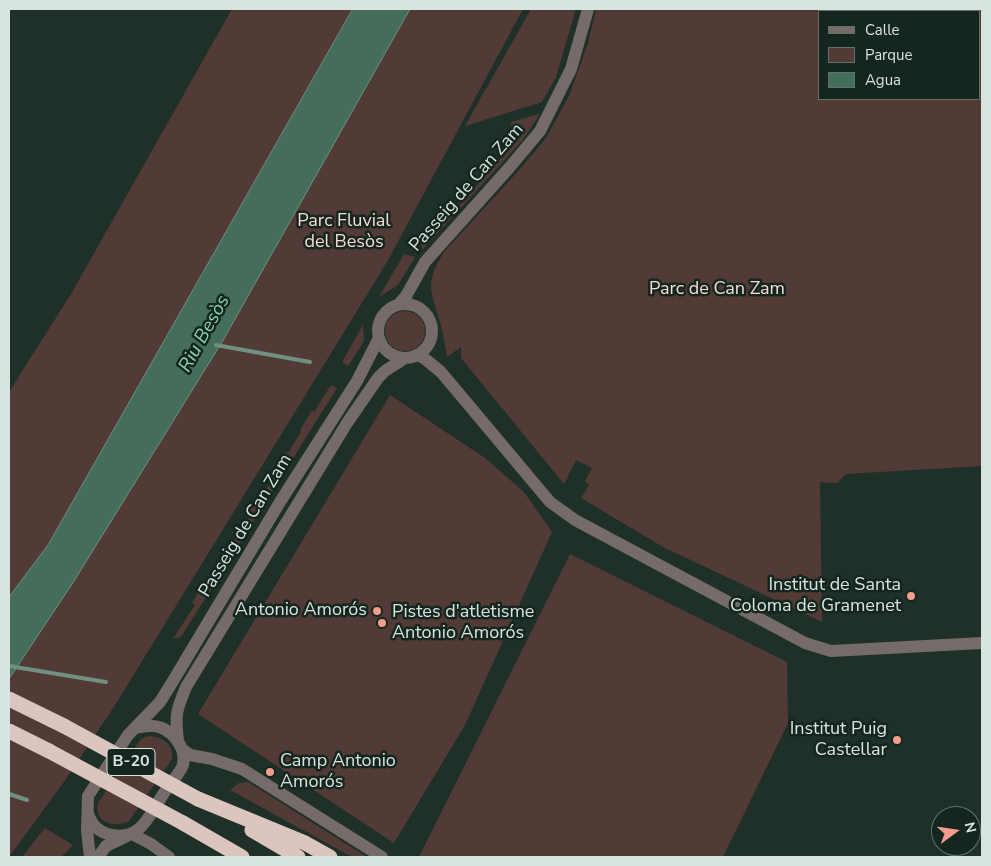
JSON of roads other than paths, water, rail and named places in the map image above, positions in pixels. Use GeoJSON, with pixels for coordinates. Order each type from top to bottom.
{"type":"FeatureCollection","features":[{"type":"Feature","properties":{"kind":"highway","name":"B-20"},"geometry":{"type":"LineString","coordinates":[[9,699],[110,750],[298,857]]}},
{"type":"Feature","properties":{"kind":"highway","name":"B-20"},"geometry":{"type":"LineString","coordinates":[[9,730],[183,823],[242,857]]}},
{"type":"Feature","properties":{"kind":"highway"},"geometry":{"type":"LineString","coordinates":[[198,799],[305,843],[330,857]]}},
{"type":"Feature","properties":{"kind":"highway"},"geometry":{"type":"LineString","coordinates":[[183,823],[222,857]]}},
{"type":"Feature","properties":{"kind":"street","name":"Passeig de Can Zam"},"geometry":{"type":"LineString","coordinates":[[400,304],[425,262],[540,131],[571,69],[588,9]]}},
{"type":"Feature","properties":{"kind":"street"},"geometry":{"type":"LineString","coordinates":[[416,353],[432,331],[428,316],[418,306],[409,304],[400,304],[390,308],[382,316],[378,328],[379,338],[390,353],[416,353],[441,372],[550,502],[575,520],[804,643],[831,651],[982,643]]}},
{"type":"Feature","properties":{"kind":"street","name":"Passeig de Can Zam"},"geometry":{"type":"LineString","coordinates":[[90,857],[88,796],[128,735],[160,702],[280,502],[357,381],[379,338]]}},
{"type":"Feature","properties":{"kind":"street","name":"Passeig de Can Zam"},"geometry":{"type":"LineString","coordinates":[[98,857],[106,846],[129,835],[142,826],[183,766],[176,721],[177,708],[186,686],[347,424],[378,378],[385,371],[416,353]]}},
{"type":"Feature","properties":{"kind":"street"},"geometry":{"type":"LineString","coordinates":[[135,728],[156,726],[169,732],[190,755],[212,759],[242,769],[382,857]]}},
{"type":"Feature","properties":{"kind":"street"},"geometry":{"type":"LineString","coordinates":[[87,811],[94,826],[99,830],[115,836],[129,835],[150,844],[169,857]]}},
{"type":"Feature","properties":{"kind":"water","name":"Riu Besòs"},"geometry":{"type":"Polygon","coordinates":[[[353,9],[410,9],[222,342],[74,581],[9,679],[9,597],[48,545],[353,9]]]}},
{"type":"Feature","properties":{"kind":"waterway","name":"Riu Besòs"},"geometry":{"type":"LineString","coordinates":[[216,345],[310,362]]}},
{"type":"Feature","properties":{"kind":"waterway"},"geometry":{"type":"LineString","coordinates":[[9,666],[106,682]]}},
{"type":"Feature","properties":{"kind":"waterway"},"geometry":{"type":"LineString","coordinates":[[9,794],[27,800]]}},
{"type":"Feature","properties":{"kind":"place","name":"Institut de Santa Coloma de Gramenet"},"geometry":{"type":"Point","coordinates":[911,596]}},
{"type":"Feature","properties":{"kind":"place","name":"Antonio Amorós"},"geometry":{"type":"Point","coordinates":[377,611]}},
{"type":"Feature","properties":{"kind":"place","name":"Pistes d'atletisme Antonio Amorós"},"geometry":{"type":"Point","coordinates":[382,623]}},
{"type":"Feature","properties":{"kind":"place","name":"Institut Puig Castellar"},"geometry":{"type":"Point","coordinates":[897,740]}},
{"type":"Feature","properties":{"kind":"place","name":"Camp Antonio Amorós"},"geometry":{"type":"Point","coordinates":[270,772]}},
{"type":"Feature","properties":{"kind":"park label","name":"Parc Fluvial del Besòs"},"geometry":{"type":"Point","coordinates":[344,232]}},
{"type":"Feature","properties":{"kind":"park label","name":"Parc de Can Zam"},"geometry":{"type":"Point","coordinates":[717,290]}}]}
